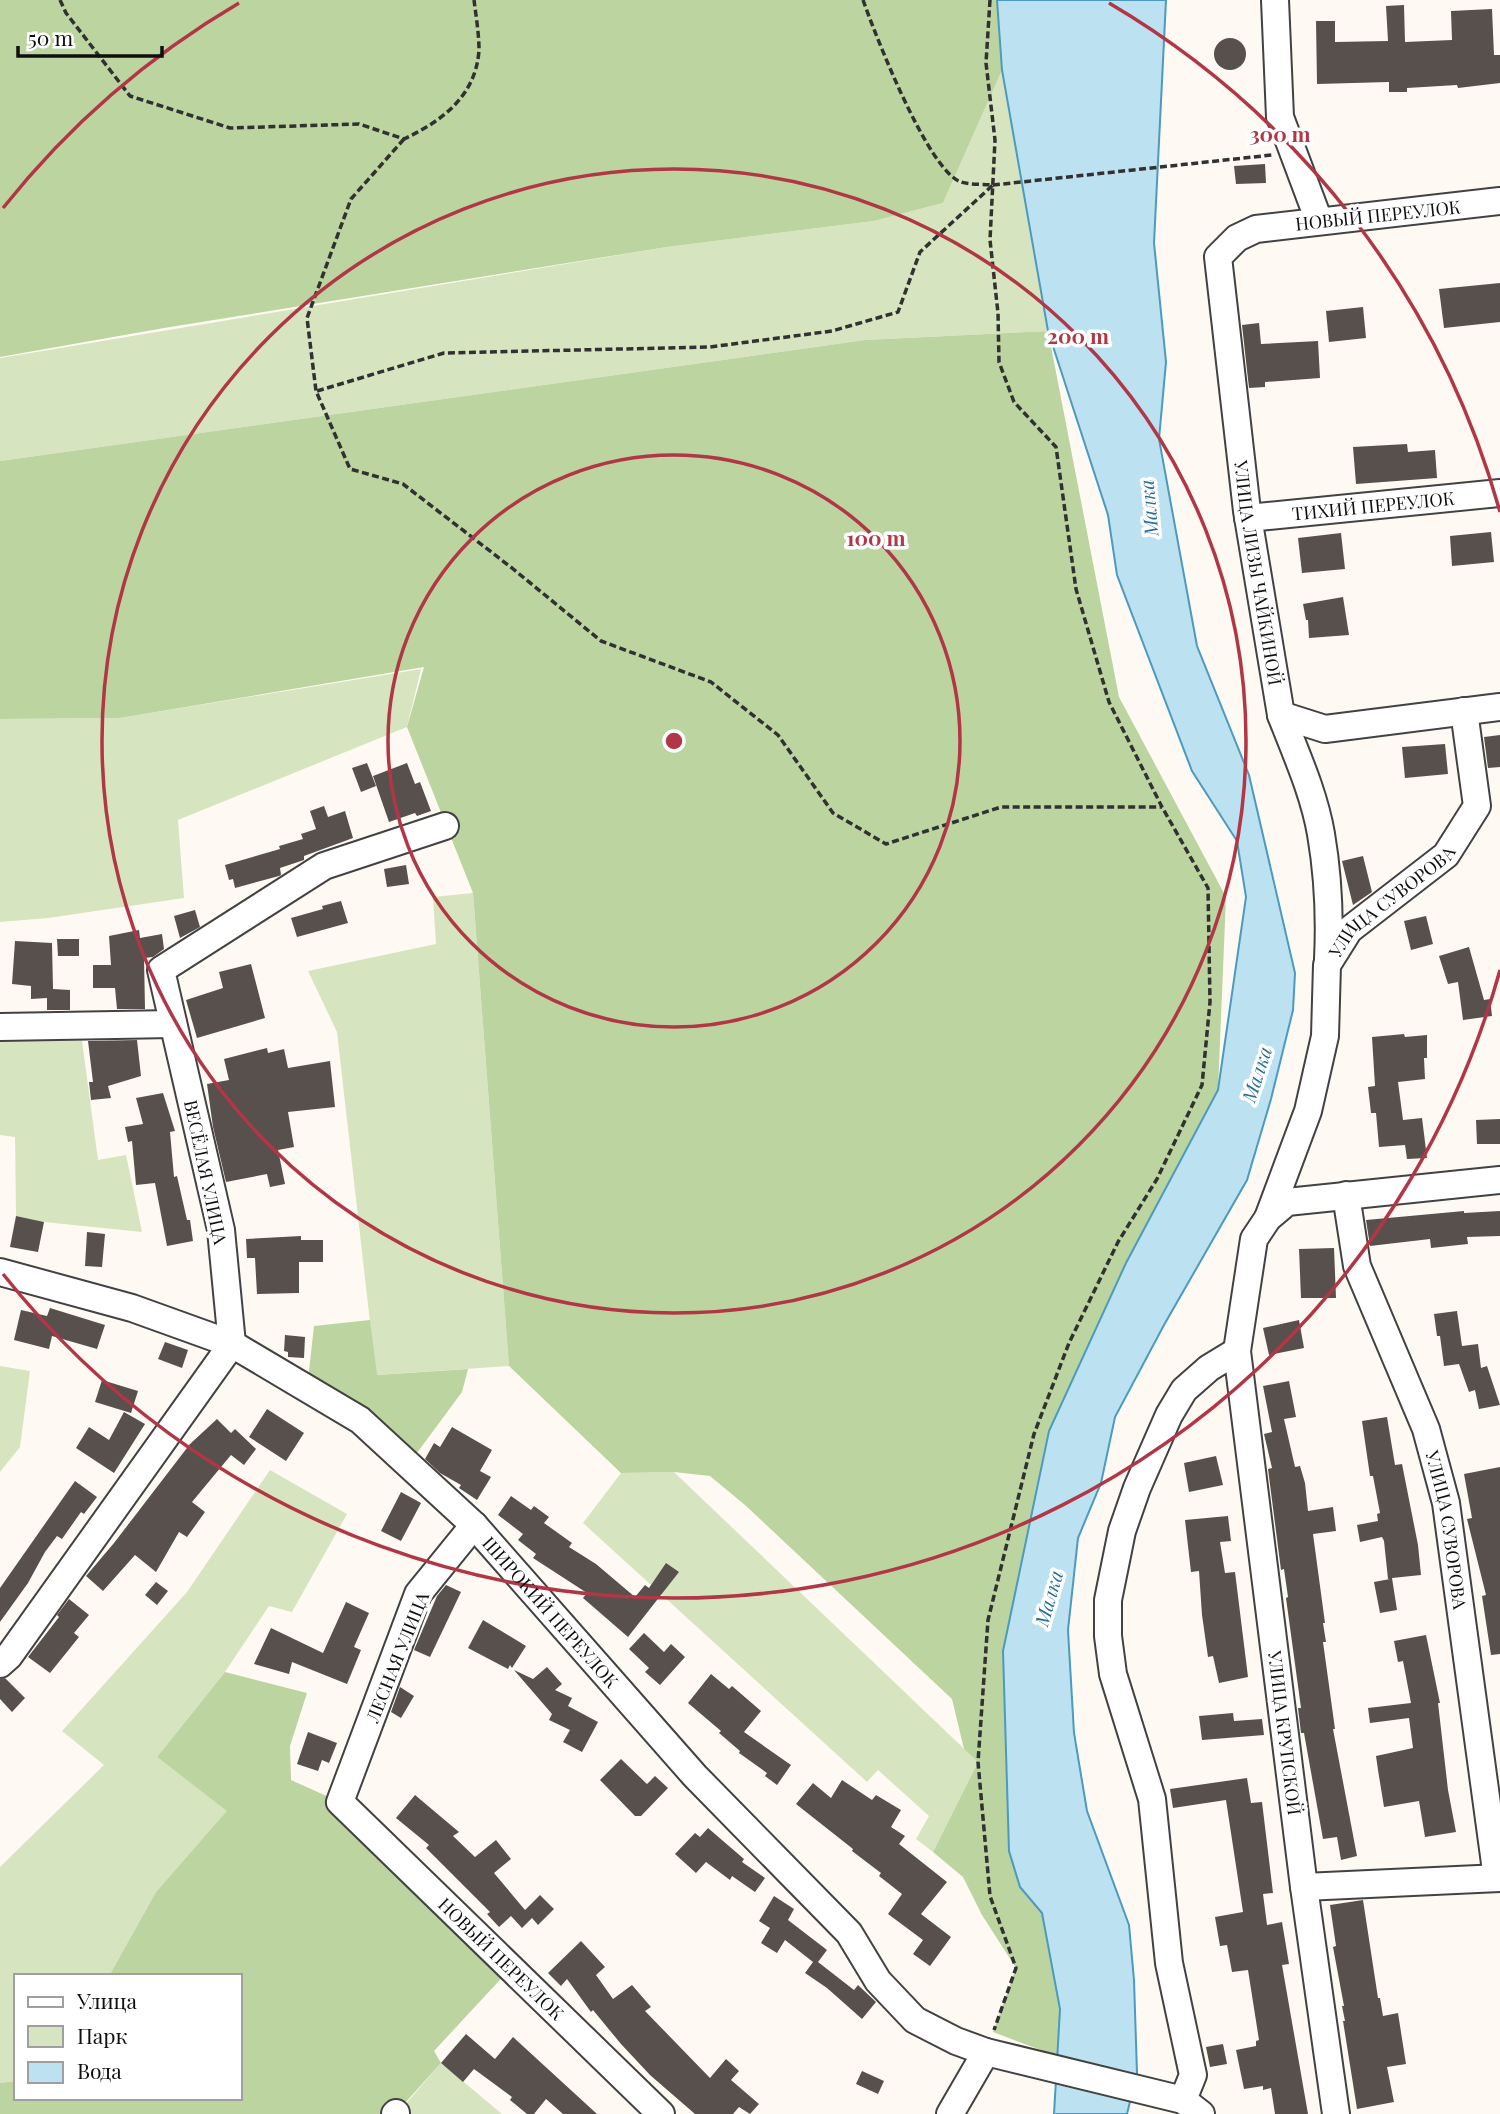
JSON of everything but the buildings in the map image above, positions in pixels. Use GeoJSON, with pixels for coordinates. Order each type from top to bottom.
{"type":"FeatureCollection","features":[{"type":"Feature","properties":{"kind":"street"},"geometry":{"type":"LineString","coordinates":[[1275,0],[1280,117],[1319,221]]}},
{"type":"Feature","properties":{"kind":"street","name":"НОВЫЙ ПЕРЕУЛОК"},"geometry":{"type":"LineString","coordinates":[[1256,229],[1500,201]]}},
{"type":"Feature","properties":{"kind":"street","name":"УЛИЦА ЛИЗЫ ЧАЙКИНОЙ"},"geometry":{"type":"LineString","coordinates":[[1256,229],[1237,238],[1218,257],[1248,518],[1281,715],[1308,785],[1321,833],[1330,925],[1327,965]]}},
{"type":"Feature","properties":{"kind":"street","name":"ТИХИЙ ПЕРЕУЛОК"},"geometry":{"type":"LineString","coordinates":[[1248,518],[1500,493]]}},
{"type":"Feature","properties":{"kind":"street"},"geometry":{"type":"LineString","coordinates":[[1281,715],[1325,729],[1500,707]]}},
{"type":"Feature","properties":{"kind":"street","name":"УЛИЦА СУВОРОВА"},"geometry":{"type":"LineString","coordinates":[[1237,1351],[1254,1240],[1278,1210],[1308,1111],[1325,1036],[1327,965],[1349,930],[1446,855],[1477,806],[1464,711]]}},
{"type":"Feature","properties":{"kind":"street","name":"ВЕСЁЛАЯ УЛИЦА"},"geometry":{"type":"LineString","coordinates":[[232,1344],[221,1230],[161,970],[324,866],[445,826]]}},
{"type":"Feature","properties":{"kind":"street"},"geometry":{"type":"LineString","coordinates":[[0,1027],[173,1024]]}},
{"type":"Feature","properties":{"kind":"street"},"geometry":{"type":"LineString","coordinates":[[1278,1210],[1346,1195],[1500,1180]]}},
{"type":"Feature","properties":{"kind":"street","name":"УЛИЦА СУВОРОВА"},"geometry":{"type":"LineString","coordinates":[[1346,1195],[1357,1266],[1426,1429],[1446,1503],[1498,1878]]}},
{"type":"Feature","properties":{"kind":"street","name":"ШИРОКИЙ ПЕРЕУЛОК"},"geometry":{"type":"LineString","coordinates":[[0,1272],[132,1308],[232,1344],[360,1420],[474,1525],[695,1776],[849,1933],[878,1981],[915,2020],[956,2041],[986,2052],[1192,2107]]}},
{"type":"Feature","properties":{"kind":"street"},"geometry":{"type":"LineString","coordinates":[[0,1664],[9,1657],[232,1344]]}},
{"type":"Feature","properties":{"kind":"street"},"geometry":{"type":"LineString","coordinates":[[1192,2107],[1193,2076],[1169,1963],[1152,1799],[1113,1674],[1108,1636],[1108,1600],[1113,1564],[1122,1531],[1137,1488],[1169,1415],[1184,1390],[1209,1368],[1237,1351]]}},
{"type":"Feature","properties":{"kind":"street","name":"УЛИЦА КРУПСКОЙ"},"geometry":{"type":"LineString","coordinates":[[1237,1351],[1304,1887],[1336,2114]]}},
{"type":"Feature","properties":{"kind":"street","name":"ЛЕСНАЯ УЛИЦА"},"geometry":{"type":"LineString","coordinates":[[340,1802],[418,1594],[474,1525]]}},
{"type":"Feature","properties":{"kind":"street","name":"НОВЫЙ ПЕРЕУЛОК"},"geometry":{"type":"LineString","coordinates":[[340,1802],[661,2114]]}},
{"type":"Feature","properties":{"kind":"street"},"geometry":{"type":"LineString","coordinates":[[1304,1887],[1498,1878]]}},
{"type":"Feature","properties":{"kind":"street"},"geometry":{"type":"LineString","coordinates":[[950,2114],[986,2052]]}},
{"type":"Feature","properties":{"kind":"path"},"geometry":{"type":"LineString","coordinates":[[60,0],[66,13],[130,96],[230,128],[359,124],[404,139]]}},
{"type":"Feature","properties":{"kind":"path"},"geometry":{"type":"LineString","coordinates":[[474,0],[479,51],[469,86],[451,111],[404,139],[351,199],[307,318],[316,391],[350,469],[403,484],[601,641],[711,681],[778,735],[833,813],[886,844],[1001,807],[1162,807]]}},
{"type":"Feature","properties":{"kind":"path"},"geometry":{"type":"LineString","coordinates":[[863,0],[878,45],[906,106],[943,168],[959,182],[993,185],[1175,164],[1276,155],[1295,156]]}},
{"type":"Feature","properties":{"kind":"path"},"geometry":{"type":"LineString","coordinates":[[986,2052],[1016,1968],[990,1896],[978,1762],[988,1620],[999,1568],[1034,1434],[1069,1343],[1118,1242],[1157,1179],[1202,1085],[1210,1002],[1208,888],[1162,807],[1109,702],[1076,589],[1056,447],[1014,402],[999,362],[998,313],[990,240],[995,140],[986,63],[990,0]]}},
{"type":"Feature","properties":{"kind":"path"},"geometry":{"type":"LineString","coordinates":[[316,391],[444,353],[710,347],[832,331],[898,312],[920,252],[993,185]]}},
{"type":"Feature","properties":{"kind":"green space"},"geometry":{"type":"Polygon","coordinates":[[[0,0],[997,0],[1002,70],[943,203],[874,221],[667,247],[0,357],[0,0]]]}},
{"type":"Feature","properties":{"kind":"green space"},"geometry":{"type":"Polygon","coordinates":[[[1002,70],[1048,331],[865,340],[0,461],[0,358],[667,247],[874,221],[943,203],[1002,70]]]}},
{"type":"Feature","properties":{"kind":"green space"},"geometry":{"type":"Polygon","coordinates":[[[1048,331],[1119,697],[1226,897],[1218,1090],[1126,1263],[1049,1431],[1020,1887],[1042,1913],[1060,2009],[1057,2056],[993,2032],[1016,1968],[982,1915],[963,1877],[933,1852],[978,1762],[964,1749],[952,1699],[745,1505],[710,1476],[674,1472],[621,1473],[509,1366],[473,893],[407,727],[424,667],[120,718],[0,719],[0,461],[865,340],[1048,331]]]}},
{"type":"Feature","properties":{"kind":"green space"},"geometry":{"type":"Polygon","coordinates":[[[421,669],[407,727],[178,820],[184,898],[48,918],[0,922],[0,719],[120,718],[421,669]]]}},
{"type":"Feature","properties":{"kind":"green space"},"geometry":{"type":"Polygon","coordinates":[[[473,893],[509,1366],[376,1375],[337,1032],[308,971],[436,944],[433,897],[473,893]]]}},
{"type":"Feature","properties":{"kind":"green space"},"geometry":{"type":"Polygon","coordinates":[[[80,1026],[98,1160],[126,1155],[142,1232],[44,1222],[16,1216],[15,1137],[0,1135],[0,1027],[80,1026]]]}},
{"type":"Feature","properties":{"kind":"green space"},"geometry":{"type":"Polygon","coordinates":[[[370,1320],[377,1375],[468,1369],[462,1392],[408,1465],[307,1389],[314,1326],[370,1320]]]}},
{"type":"Feature","properties":{"kind":"green space"},"geometry":{"type":"Polygon","coordinates":[[[0,1366],[30,1371],[20,1447],[0,1472],[0,1366]]]}},
{"type":"Feature","properties":{"kind":"green space"},"geometry":{"type":"Polygon","coordinates":[[[270,1470],[347,1514],[292,1612],[269,1606],[225,1672],[157,1757],[228,1811],[156,1892],[110,1974],[14,1974],[14,2081],[0,2083],[0,1867],[104,1765],[62,1731],[187,1592],[270,1470]]]}},
{"type":"Feature","properties":{"kind":"green space"},"geometry":{"type":"Polygon","coordinates":[[[674,1472],[978,1762],[933,1852],[916,1839],[929,1816],[878,1770],[867,1782],[583,1523],[621,1473],[674,1472]]]}},
{"type":"Feature","properties":{"kind":"green space"},"geometry":{"type":"Polygon","coordinates":[[[225,1672],[307,1693],[290,1746],[291,1780],[340,1802],[511,1968],[434,2051],[441,2063],[395,2114],[0,2114],[0,2083],[14,2081],[14,2100],[242,2100],[242,1974],[110,1974],[156,1892],[227,1811],[157,1757],[225,1672]]]}},
{"type":"Feature","properties":{"kind":"green space"},"geometry":{"type":"Polygon","coordinates":[[[441,2063],[502,2114],[397,2114],[441,2063]]]}},
{"type":"Feature","properties":{"kind":"water","name":"Малка"},"geometry":{"type":"Polygon","coordinates":[[[997,0],[1166,0],[1154,243],[1166,362],[1159,439],[1197,646],[1249,775],[1295,973],[1293,1010],[1247,1180],[1115,1417],[1101,1483],[1078,1538],[1068,1630],[1074,1733],[1087,1811],[1129,1925],[1137,2073],[1127,2114],[1054,2114],[1060,2009],[1042,1913],[1020,1887],[1009,1851],[1003,1651],[1049,1431],[1126,1263],[1218,1090],[1246,897],[1237,841],[1192,771],[1117,575],[1108,515],[1048,331],[1002,70],[997,0]]]}}]}
